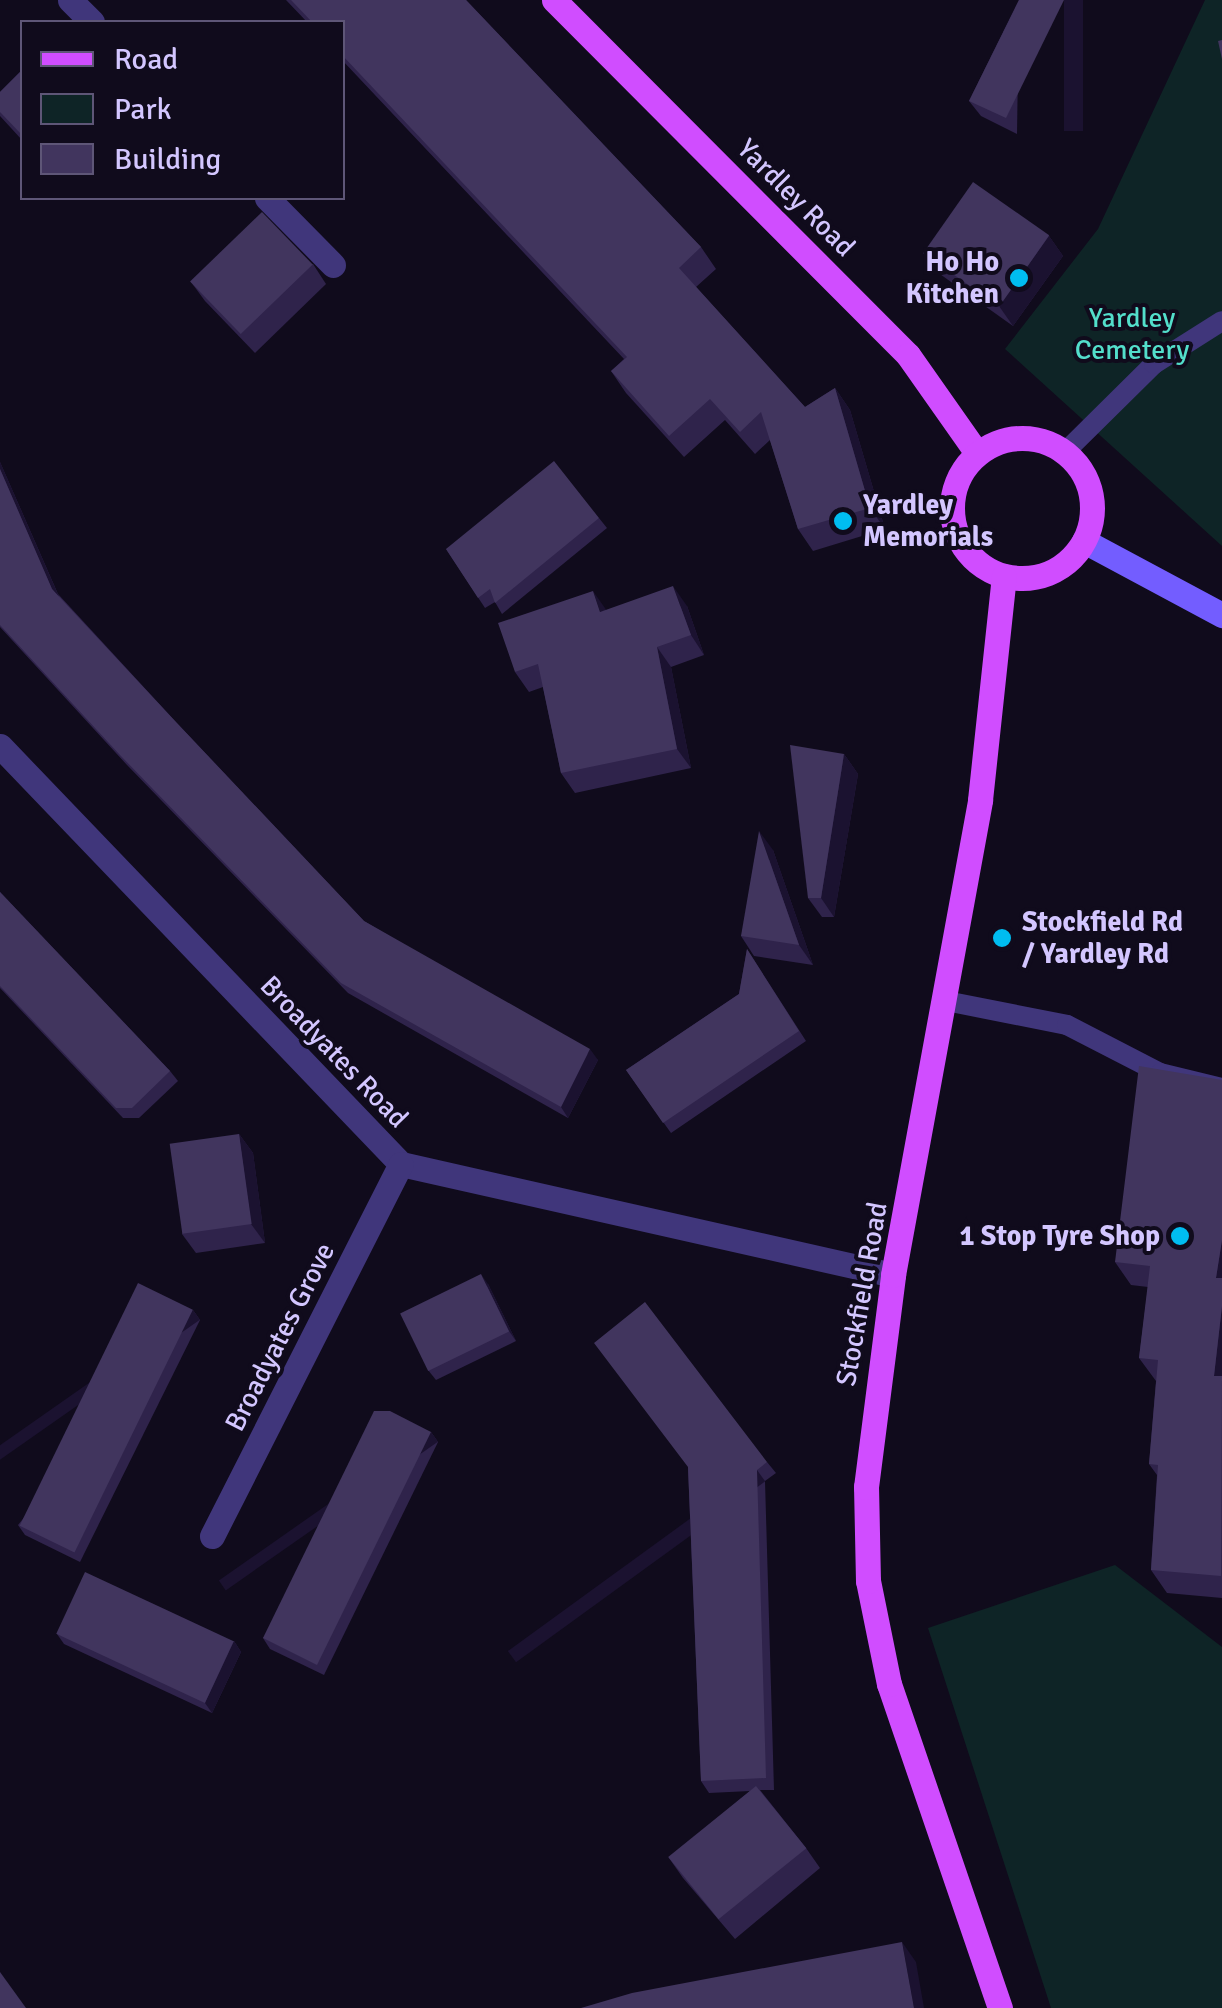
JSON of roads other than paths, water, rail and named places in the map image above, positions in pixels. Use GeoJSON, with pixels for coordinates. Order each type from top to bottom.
{"type":"FeatureCollection","features":[{"type":"Feature","properties":{"kind":"main road","name":"Yardley Road"},"geometry":{"type":"LineString","coordinates":[[554,0],[882,328],[945,399],[977,453]]}},
{"type":"Feature","properties":{"kind":"main road"},"geometry":{"type":"LineString","coordinates":[[1033,439],[1065,452],[1080,466],[1093,503],[1084,541],[1048,574],[1004,576],[968,554],[952,519],[961,472],[977,453],[1033,439]]}},
{"type":"Feature","properties":{"kind":"main road"},"geometry":{"type":"LineString","coordinates":[[1084,541],[1222,614]]}},
{"type":"Feature","properties":{"kind":"main road","name":"Stockfield Road"},"geometry":{"type":"LineString","coordinates":[[1000,2008],[889,1684],[868,1581],[866,1487],[893,1275],[980,800],[1004,576]]}},
{"type":"Feature","properties":{"kind":"street"},"geometry":{"type":"LineString","coordinates":[[70,0],[90,20]]}},
{"type":"Feature","properties":{"kind":"street"},"geometry":{"type":"LineString","coordinates":[[268,200],[334,265]]}},
{"type":"Feature","properties":{"kind":"street","name":"Broadyates Road"},"geometry":{"type":"LineString","coordinates":[[0,746],[401,1164],[893,1275]]}},
{"type":"Feature","properties":{"kind":"street","name":"Broadyates Grove"},"geometry":{"type":"LineString","coordinates":[[212,1536],[401,1164]]}},
{"type":"Feature","properties":{"kind":"lane"},"geometry":{"type":"LineString","coordinates":[[1065,452],[1154,364],[1222,321]]}},
{"type":"Feature","properties":{"kind":"lane"},"geometry":{"type":"LineString","coordinates":[[946,1001],[1067,1025],[1160,1073],[1222,1088]]}},
{"type":"Feature","properties":{"kind":"place","name":"Ho Ho Kitchen"},"geometry":{"type":"Point","coordinates":[1019,278]}},
{"type":"Feature","properties":{"kind":"place","name":"Yardley Memorials"},"geometry":{"type":"Point","coordinates":[843,521]}},
{"type":"Feature","properties":{"kind":"place","name":"Stockfield Rd / Yardley Rd"},"geometry":{"type":"Point","coordinates":[1002,938]}},
{"type":"Feature","properties":{"kind":"place","name":"1 Stop Tyre Shop"},"geometry":{"type":"Point","coordinates":[1180,1236]}},
{"type":"Feature","properties":{"kind":"park label","name":"Yardley Cemetery"},"geometry":{"type":"Point","coordinates":[1132,334]}}]}
